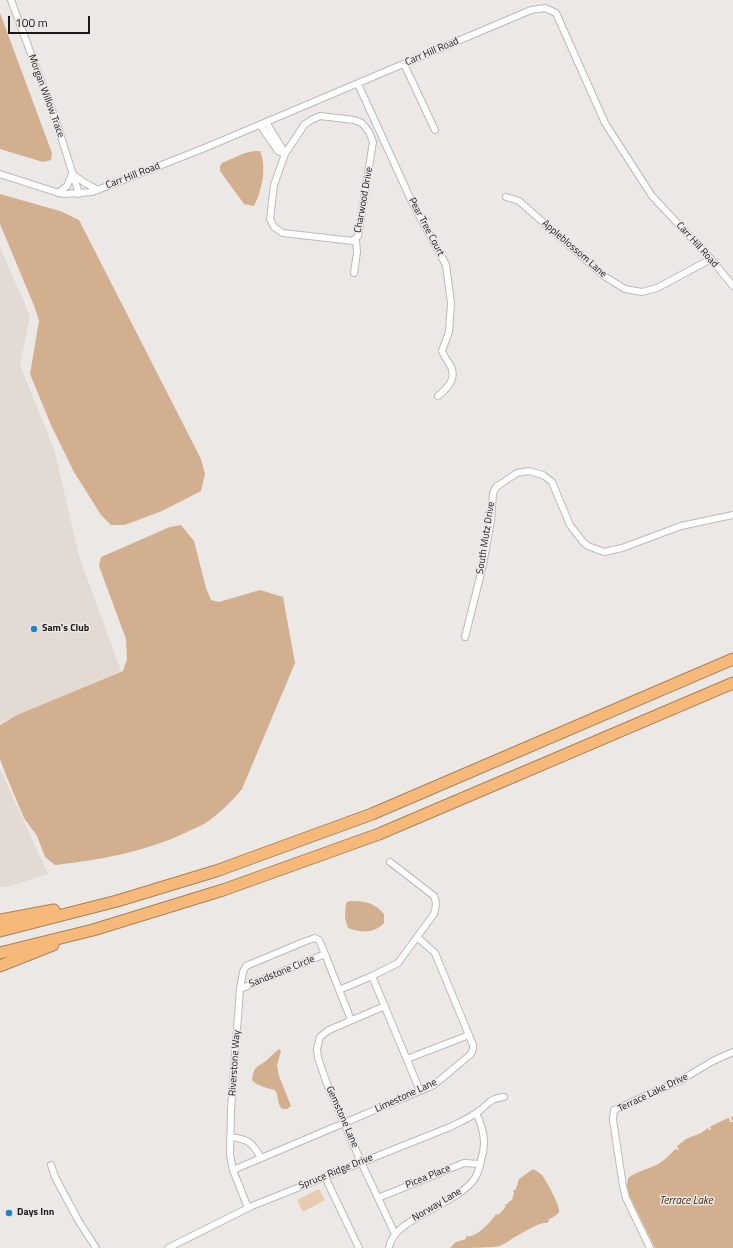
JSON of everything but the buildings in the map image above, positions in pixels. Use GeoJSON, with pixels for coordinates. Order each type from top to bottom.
{"type":"FeatureCollection","features":[{"type":"Feature","properties":{"kind":"highway"},"geometry":{"type":"LineString","coordinates":[[0,931],[117,901],[216,870],[372,814],[733,659]]}},
{"type":"Feature","properties":{"kind":"highway"},"geometry":{"type":"LineString","coordinates":[[0,953],[93,930],[223,890],[379,834],[733,683]]}},
{"type":"Feature","properties":{"kind":"highway"},"geometry":{"type":"LineString","coordinates":[[0,920],[103,901],[117,901]]}},
{"type":"Feature","properties":{"kind":"highway"},"geometry":{"type":"LineString","coordinates":[[0,966],[93,930]]}},
{"type":"Feature","properties":{"kind":"street","name":"Morgan Willow Trace"},"geometry":{"type":"LineString","coordinates":[[11,0],[57,124],[78,194]]}},
{"type":"Feature","properties":{"kind":"street","name":"Carr Hill Road"},"geometry":{"type":"LineString","coordinates":[[0,174],[58,193],[78,194],[92,192],[207,147],[531,10],[545,8],[556,13],[605,123],[652,196],[711,259],[733,286]]}},
{"type":"Feature","properties":{"kind":"street"},"geometry":{"type":"LineString","coordinates":[[404,64],[435,130]]}},
{"type":"Feature","properties":{"kind":"street","name":"Pear Tree Court"},"geometry":{"type":"LineString","coordinates":[[358,84],[411,200],[446,265],[451,303],[449,332],[442,351],[452,369],[452,376],[449,387],[438,396]]}},
{"type":"Feature","properties":{"kind":"street","name":"Charwood Drive"},"geometry":{"type":"LineString","coordinates":[[320,116],[354,120],[362,123],[369,132],[373,142],[361,222],[356,239],[353,241],[283,233],[274,227],[270,219],[274,186],[285,154],[304,125],[320,116]]}},
{"type":"Feature","properties":{"kind":"street"},"geometry":{"type":"LineString","coordinates":[[263,123],[278,151],[285,154]]}},
{"type":"Feature","properties":{"kind":"street"},"geometry":{"type":"LineString","coordinates":[[58,193],[67,186],[72,174],[98,190]]}},
{"type":"Feature","properties":{"kind":"street","name":"Appleblossom Lane"},"geometry":{"type":"LineString","coordinates":[[506,197],[519,201],[604,276],[624,289],[642,292],[657,288],[711,259]]}},
{"type":"Feature","properties":{"kind":"street"},"geometry":{"type":"LineString","coordinates":[[354,273],[357,252],[356,239]]}},
{"type":"Feature","properties":{"kind":"street","name":"South Mutz Drive"},"geometry":{"type":"LineString","coordinates":[[466,637],[483,565],[491,521],[494,493],[496,487],[517,473],[529,472],[543,475],[552,482],[570,525],[588,546],[604,552],[622,548],[681,526],[733,515]]}},
{"type":"Feature","properties":{"kind":"street"},"geometry":{"type":"LineString","coordinates":[[339,990],[398,963],[434,914],[436,901],[434,896],[390,862]]}},
{"type":"Feature","properties":{"kind":"street","name":"Limestone Lane"},"geometry":{"type":"LineString","coordinates":[[233,1170],[345,1124],[420,1091],[438,1082],[471,1054],[473,1049],[469,1035],[434,953],[417,937]]}},
{"type":"Feature","properties":{"kind":"street","name":"Sandstone Circle"},"geometry":{"type":"LineString","coordinates":[[315,938],[319,940],[325,954],[240,989],[242,972],[246,966],[306,940],[315,938]]}},
{"type":"Feature","properties":{"kind":"street"},"geometry":{"type":"LineString","coordinates":[[325,954],[351,1020],[385,1006]]}},
{"type":"Feature","properties":{"kind":"street"},"geometry":{"type":"LineString","coordinates":[[372,976],[420,1091]]}},
{"type":"Feature","properties":{"kind":"street","name":"Riverstone Way"},"geometry":{"type":"LineString","coordinates":[[240,989],[230,1155],[233,1170],[248,1208]]}},
{"type":"Feature","properties":{"kind":"street","name":"Gemstone Lane"},"geometry":{"type":"LineString","coordinates":[[351,1020],[329,1030],[320,1037],[317,1049],[318,1058],[326,1081],[361,1162],[395,1234]]}},
{"type":"Feature","properties":{"kind":"street"},"geometry":{"type":"LineString","coordinates":[[407,1060],[469,1035]]}},
{"type":"Feature","properties":{"kind":"street","name":"Terrace Lake Drive"},"geometry":{"type":"LineString","coordinates":[[650,1248],[626,1198],[613,1120],[614,1110],[681,1080],[713,1061],[733,1052]]}},
{"type":"Feature","properties":{"kind":"street","name":"Spruce Ridge Drive"},"geometry":{"type":"LineString","coordinates":[[168,1248],[248,1208],[450,1127],[476,1113],[492,1099],[504,1097]]}},
{"type":"Feature","properties":{"kind":"street","name":"Norway Lane"},"geometry":{"type":"LineString","coordinates":[[389,1248],[389,1244],[395,1234],[408,1222],[460,1194],[476,1178],[484,1151],[484,1136],[476,1113]]}},
{"type":"Feature","properties":{"kind":"street"},"geometry":{"type":"LineString","coordinates":[[230,1137],[243,1138],[250,1142],[255,1146],[262,1158]]}},
{"type":"Feature","properties":{"kind":"street","name":"Picea Place"},"geometry":{"type":"LineString","coordinates":[[378,1198],[464,1163],[480,1164]]}},
{"type":"Feature","properties":{"kind":"street"},"geometry":{"type":"LineString","coordinates":[[51,1165],[55,1177],[78,1220],[96,1248]]}},
{"type":"Feature","properties":{"kind":"street"},"geometry":{"type":"LineString","coordinates":[[325,1177],[360,1248]]}},
{"type":"Feature","properties":{"kind":"shaded area"},"geometry":{"type":"Polygon","coordinates":[[[0,247],[30,316],[20,365],[55,452],[79,556],[121,671],[0,723],[0,247]]]}},
{"type":"Feature","properties":{"kind":"shaded area"},"geometry":{"type":"Polygon","coordinates":[[[0,769],[48,874],[7,887],[0,887],[0,769]]]}},
{"type":"Feature","properties":{"kind":"shaded area"},"geometry":{"type":"Polygon","coordinates":[[[319,1189],[325,1200],[303,1212],[297,1200],[319,1189]]]}},
{"type":"Feature","properties":{"kind":"water"},"geometry":{"type":"Polygon","coordinates":[[[0,13],[52,153],[51,160],[43,162],[0,149],[0,13]]]}},
{"type":"Feature","properties":{"kind":"water"},"geometry":{"type":"Polygon","coordinates":[[[260,151],[262,157],[263,179],[254,206],[244,204],[220,171],[220,166],[222,163],[245,153],[260,151]]]}},
{"type":"Feature","properties":{"kind":"water"},"geometry":{"type":"Polygon","coordinates":[[[0,194],[60,211],[79,220],[201,459],[205,474],[201,491],[162,511],[125,525],[111,525],[101,515],[74,472],[51,425],[30,374],[39,321],[0,224],[0,194]]]}},
{"type":"Feature","properties":{"kind":"water"},"geometry":{"type":"Polygon","coordinates":[[[181,525],[194,541],[206,588],[211,600],[219,602],[260,590],[283,597],[295,663],[242,789],[217,815],[199,827],[169,840],[138,850],[89,861],[55,865],[45,857],[37,836],[24,818],[6,775],[0,759],[0,725],[17,715],[123,671],[127,659],[126,639],[99,566],[101,557],[170,527],[181,525]]]}},
{"type":"Feature","properties":{"kind":"water"},"geometry":{"type":"Polygon","coordinates":[[[349,901],[364,902],[376,907],[384,914],[384,923],[380,927],[367,932],[348,928],[345,918],[346,903],[349,901]]]}},
{"type":"Feature","properties":{"kind":"water"},"geometry":{"type":"Polygon","coordinates":[[[279,1049],[281,1051],[277,1065],[279,1076],[291,1106],[287,1109],[282,1109],[280,1107],[275,1090],[259,1085],[252,1080],[256,1067],[267,1060],[279,1049]]]}},
{"type":"Feature","properties":{"kind":"water","name":"Terrace Lake"},"geometry":{"type":"Polygon","coordinates":[[[728,1118],[730,1122],[733,1122],[733,1248],[655,1248],[627,1191],[628,1179],[633,1175],[660,1163],[675,1149],[679,1150],[677,1146],[686,1139],[701,1133],[708,1128],[711,1130],[711,1126],[728,1118]]]}},
{"type":"Feature","properties":{"kind":"water"},"geometry":{"type":"Polygon","coordinates":[[[533,1169],[541,1174],[558,1205],[559,1212],[549,1219],[548,1223],[531,1228],[500,1246],[483,1248],[450,1248],[456,1242],[466,1239],[466,1236],[474,1235],[487,1225],[496,1214],[498,1215],[506,1206],[504,1205],[512,1200],[514,1193],[513,1191],[516,1189],[519,1179],[533,1169]]]}},
{"type":"Feature","properties":{"kind":"place","name":"Sam's Club"},"geometry":{"type":"Point","coordinates":[34,629]}},
{"type":"Feature","properties":{"kind":"place","name":"Days Inn"},"geometry":{"type":"Point","coordinates":[9,1213]}}]}
